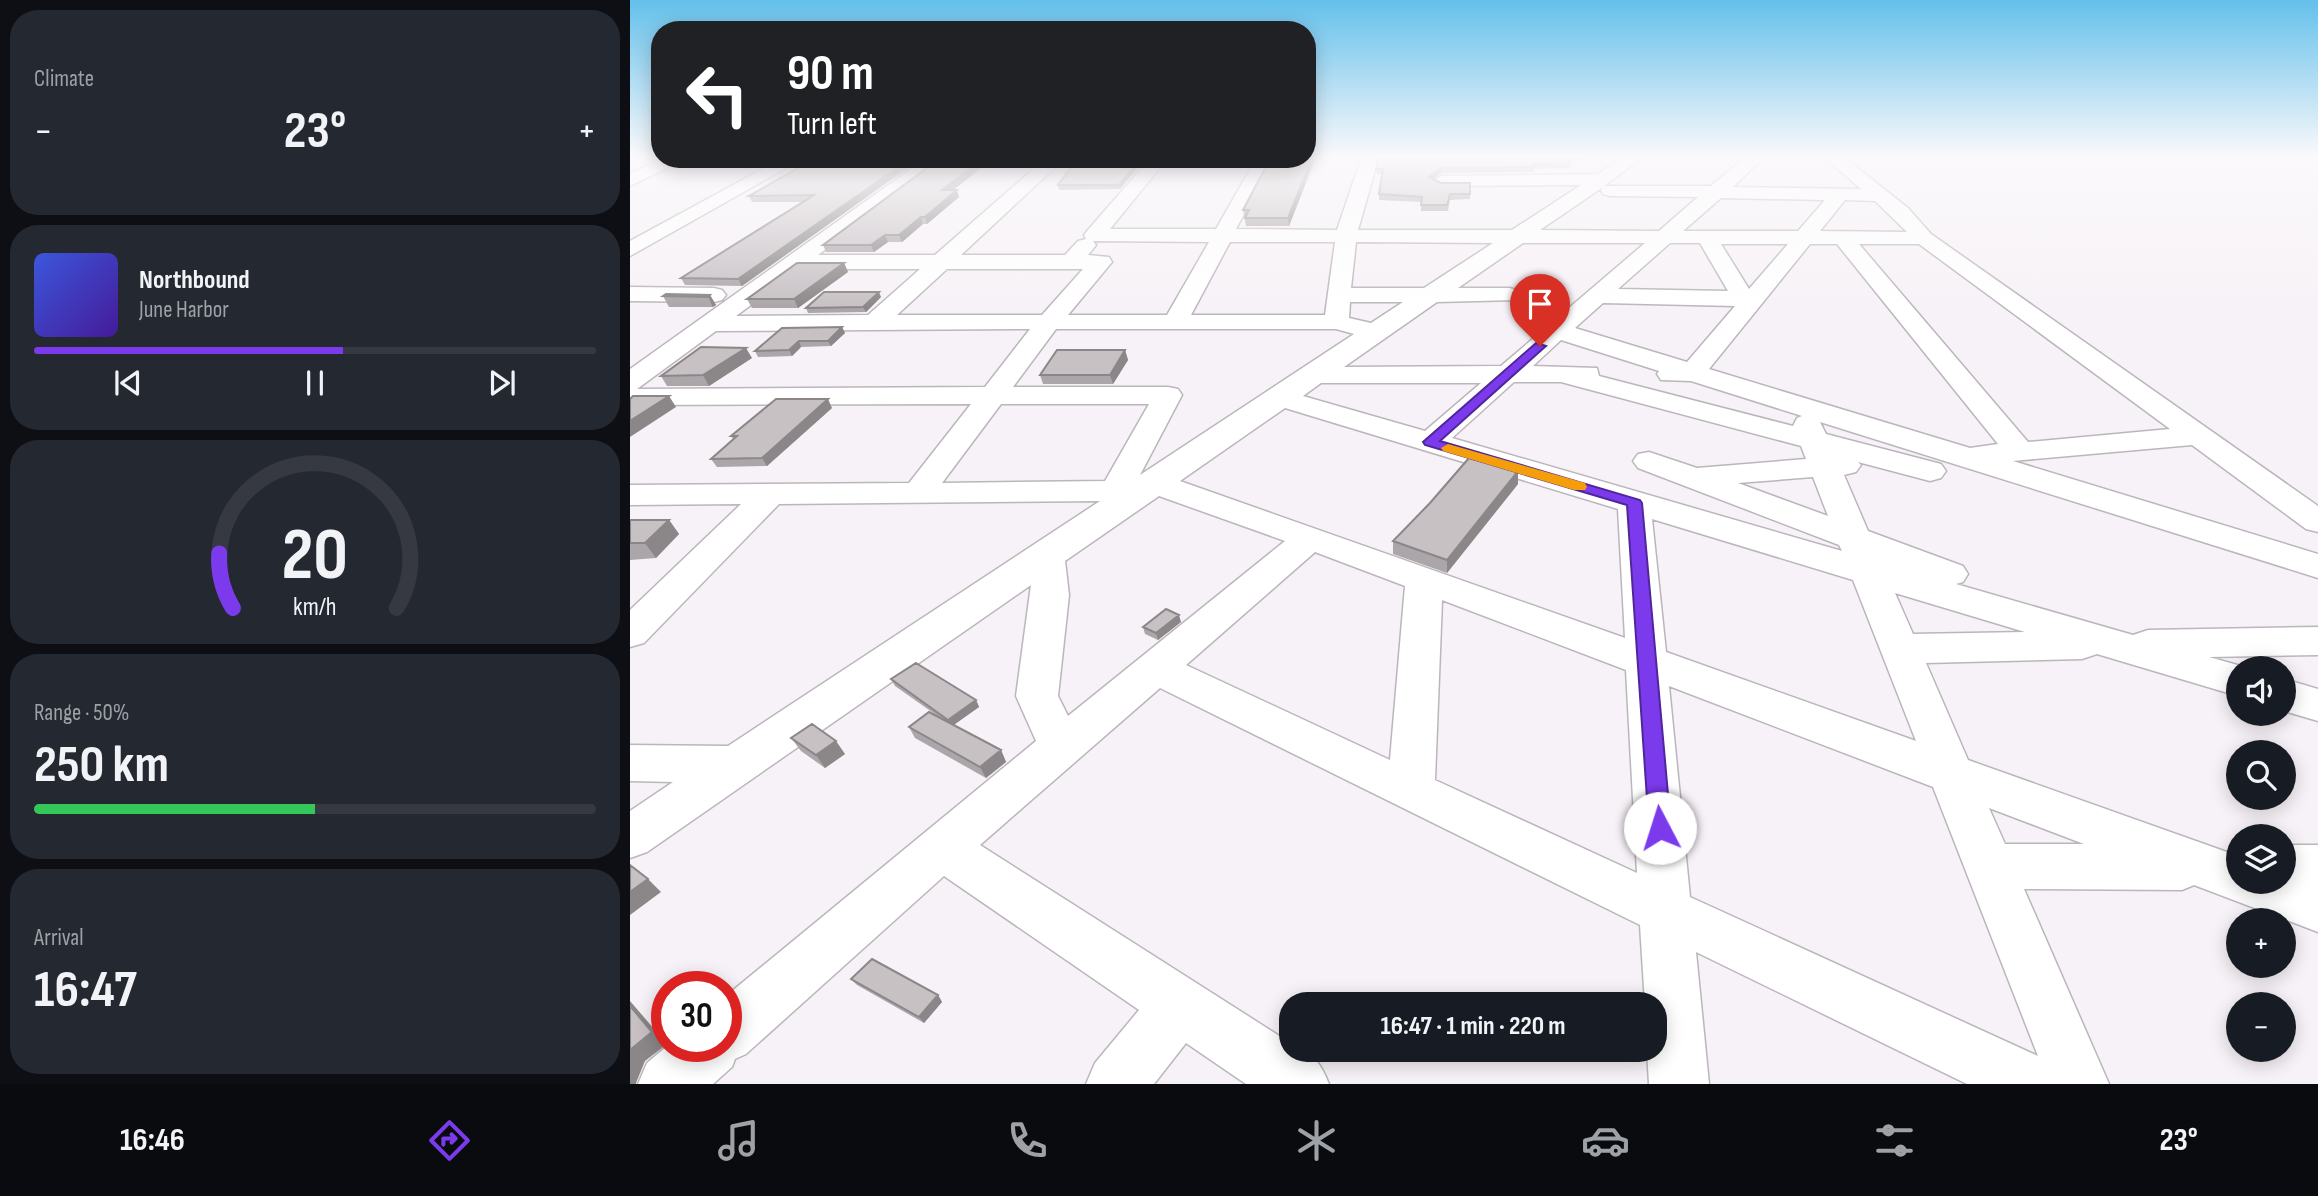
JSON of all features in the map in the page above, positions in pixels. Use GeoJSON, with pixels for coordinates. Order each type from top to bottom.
{"type":"FeatureCollection","features":[{"type":"Feature","properties":{"kind":"street"},"geometry":{"type":"LineString","coordinates":[[630,250],[708,207]]}},
{"type":"Feature","properties":{"kind":"street"},"geometry":{"type":"LineString","coordinates":[[630,382],[872,207]]}},
{"type":"Feature","properties":{"kind":"street"},"geometry":{"type":"LineString","coordinates":[[874,322],[1004,207]]}},
{"type":"Feature","properties":{"kind":"street"},"geometry":{"type":"LineString","coordinates":[[1071,262],[1118,207]]}},
{"type":"Feature","properties":{"kind":"street"},"geometry":{"type":"LineString","coordinates":[[1175,322],[1239,207]]}},
{"type":"Feature","properties":{"kind":"street"},"geometry":{"type":"LineString","coordinates":[[1336,322],[1346,234],[1355,207]]}},
{"type":"Feature","properties":{"kind":"street"},"geometry":{"type":"LineString","coordinates":[[630,837],[1047,556],[1138,489],[1281,398],[1561,207]]}},
{"type":"Feature","properties":{"kind":"street"},"geometry":{"type":"LineString","coordinates":[[1621,207],[1622,212]]}},
{"type":"Feature","properties":{"kind":"street"},"geometry":{"type":"LineString","coordinates":[[1430,442],[1597,296],[1668,226],[1695,207]]}},
{"type":"Feature","properties":{"kind":"street"},"geometry":{"type":"LineString","coordinates":[[1692,373],[1830,207]]}},
{"type":"Feature","properties":{"kind":"street"},"geometry":{"type":"LineString","coordinates":[[1894,207],[1924,237],[2318,522]]}},
{"type":"Feature","properties":{"kind":"street"},"geometry":{"type":"LineString","coordinates":[[1094,235],[1521,234],[1668,226],[1706,236],[1924,237]]}},
{"type":"Feature","properties":{"kind":"street"},"geometry":{"type":"LineString","coordinates":[[1706,236],[1749,301]]}},
{"type":"Feature","properties":{"kind":"street"},"geometry":{"type":"LineString","coordinates":[[1842,237],[2021,453]]}},
{"type":"Feature","properties":{"kind":"street"},"geometry":{"type":"LineString","coordinates":[[796,262],[1101,262],[1049,322],[918,493]]}},
{"type":"Feature","properties":{"kind":"street"},"geometry":{"type":"LineString","coordinates":[[630,294],[749,296]]}},
{"type":"Feature","properties":{"kind":"street"},"geometry":{"type":"LineString","coordinates":[[1339,295],[1509,295]]}},
{"type":"Feature","properties":{"kind":"street"},"geometry":{"type":"LineString","coordinates":[[1597,296],[1749,301]]}},
{"type":"Feature","properties":{"kind":"street"},"geometry":{"type":"LineString","coordinates":[[711,324],[1336,322],[1378,332]]}},
{"type":"Feature","properties":{"kind":"street"},"geometry":{"type":"LineString","coordinates":[[1557,331],[1692,373],[1813,438],[1958,456],[2318,569]]}},
{"type":"Feature","properties":{"kind":"street"},"geometry":{"type":"LineString","coordinates":[[1314,375],[1692,373]]}},
{"type":"Feature","properties":{"kind":"street"},"geometry":{"type":"LineString","coordinates":[[1564,375],[2318,569]]}},
{"type":"Feature","properties":{"kind":"street"},"geometry":{"type":"LineString","coordinates":[[630,397],[1168,395],[1138,489]]}},
{"type":"Feature","properties":{"kind":"street"},"geometry":{"type":"LineString","coordinates":[[1281,398],[1430,442],[1642,482],[2226,678]]}},
{"type":"Feature","properties":{"kind":"street"},"geometry":{"type":"LineString","coordinates":[[1894,461],[2021,453],[2197,436]]}},
{"type":"Feature","properties":{"kind":"street"},"geometry":{"type":"LineString","coordinates":[[1642,482],[1692,477],[1813,438]]}},
{"type":"Feature","properties":{"kind":"street"},"geometry":{"type":"LineString","coordinates":[[1813,438],[2079,1084]]}},
{"type":"Feature","properties":{"kind":"street"},"geometry":{"type":"LineString","coordinates":[[1692,477],[1861,555]]}},
{"type":"Feature","properties":{"kind":"street"},"geometry":{"type":"LineString","coordinates":[[1642,482],[1647,661],[1679,1084]]}},
{"type":"Feature","properties":{"kind":"street"},"geometry":{"type":"LineString","coordinates":[[630,495],[1138,489],[1310,538],[2226,872]]}},
{"type":"Feature","properties":{"kind":"street"},"geometry":{"type":"LineString","coordinates":[[630,633],[770,494]]}},
{"type":"Feature","properties":{"kind":"street"},"geometry":{"type":"LineString","coordinates":[[742,1020],[942,847],[1310,538]]}},
{"type":"Feature","properties":{"kind":"street"},"geometry":{"type":"LineString","coordinates":[[1047,556],[1050,595],[1037,696],[1061,747]]}},
{"type":"Feature","properties":{"kind":"street"},"geometry":{"type":"LineString","coordinates":[[1410,791],[1424,579]]}},
{"type":"Feature","properties":{"kind":"street"},"geometry":{"type":"LineString","coordinates":[[1900,649],[2318,640]]}},
{"type":"Feature","properties":{"kind":"street"},"geometry":{"type":"LineString","coordinates":[[1156,668],[1410,791],[2032,1084]]}},
{"type":"Feature","properties":{"kind":"street"},"geometry":{"type":"LineString","coordinates":[[2296,699],[2318,705]]}},
{"type":"Feature","properties":{"kind":"street"},"geometry":{"type":"LineString","coordinates":[[630,763],[736,765]]}},
{"type":"Feature","properties":{"kind":"street"},"geometry":{"type":"LineString","coordinates":[[942,847],[1299,1084]]}},
{"type":"Feature","properties":{"kind":"street"},"geometry":{"type":"LineString","coordinates":[[1989,866],[2226,874]]}},
{"type":"Feature","properties":{"kind":"street"},"geometry":{"type":"LineString","coordinates":[[2296,868],[2318,868]]}},
{"type":"Feature","properties":{"kind":"street"},"geometry":{"type":"LineString","coordinates":[[2283,894],[2318,908]]}},
{"type":"Feature","properties":{"kind":"street"},"geometry":{"type":"LineString","coordinates":[[1116,1084],[1180,1005]]}},
{"type":"Feature","properties":{"kind":"street"},"geometry":{"type":"LineString","coordinates":[[668,1084],[693,1062]]}},
{"type":"Feature","properties":{"kind":"building"},"geometry":{"type":"Polygon","coordinates":[[[795,207],[842,207],[738,279],[681,278],[795,207]]]}},
{"type":"Feature","properties":{"kind":"building"},"geometry":{"type":"Polygon","coordinates":[[[875,207],[937,207],[899,235],[885,235],[871,245],[823,245],[875,207]]]}},
{"type":"Feature","properties":{"kind":"building"},"geometry":{"type":"Polygon","coordinates":[[[1245,207],[1293,207],[1288,218],[1245,218],[1249,210],[1243,210],[1245,207]]]}},
{"type":"Feature","properties":{"kind":"building"},"geometry":{"type":"Polygon","coordinates":[[[797,263],[844,263],[794,299],[747,299],[797,263]]]}},
{"type":"Feature","properties":{"kind":"building"},"geometry":{"type":"Polygon","coordinates":[[[824,292],[879,292],[863,307],[806,308],[824,292]]]}},
{"type":"Feature","properties":{"kind":"building"},"geometry":{"type":"Polygon","coordinates":[[[666,294],[710,295],[663,296],[666,294]]]}},
{"type":"Feature","properties":{"kind":"building"},"geometry":{"type":"Polygon","coordinates":[[[842,327],[828,341],[799,341],[789,350],[755,351],[782,328],[842,327]]]}},
{"type":"Feature","properties":{"kind":"building"},"geometry":{"type":"Polygon","coordinates":[[[701,347],[746,348],[703,375],[661,376],[701,347]]]}},
{"type":"Feature","properties":{"kind":"building"},"geometry":{"type":"Polygon","coordinates":[[[1057,350],[1125,350],[1110,375],[1040,375],[1057,350]]]}},
{"type":"Feature","properties":{"kind":"building"},"geometry":{"type":"Polygon","coordinates":[[[633,396],[669,396],[630,421],[630,399],[633,396]]]}},
{"type":"Feature","properties":{"kind":"building"},"geometry":{"type":"Polygon","coordinates":[[[776,399],[828,399],[762,458],[711,459],[737,436],[731,436],[776,399]]]}},
{"type":"Feature","properties":{"kind":"building"},"geometry":{"type":"Polygon","coordinates":[[[1469,458],[1518,471],[1447,560],[1393,541],[1430,503],[1469,458]]]}},
{"type":"Feature","properties":{"kind":"building"},"geometry":{"type":"Polygon","coordinates":[[[630,520],[669,520],[645,543],[630,543],[630,520]]]}},
{"type":"Feature","properties":{"kind":"building"},"geometry":{"type":"Polygon","coordinates":[[[1166,609],[1179,615],[1156,633],[1143,627],[1166,609]]]}},
{"type":"Feature","properties":{"kind":"building"},"geometry":{"type":"Polygon","coordinates":[[[916,663],[976,700],[948,720],[891,679],[916,663]]]}},
{"type":"Feature","properties":{"kind":"building"},"geometry":{"type":"Polygon","coordinates":[[[929,712],[1001,750],[980,767],[909,727],[929,712]]]}},
{"type":"Feature","properties":{"kind":"building"},"geometry":{"type":"Polygon","coordinates":[[[812,724],[836,741],[816,755],[791,738],[812,724]]]}},
{"type":"Feature","properties":{"kind":"building"},"geometry":{"type":"Polygon","coordinates":[[[630,865],[648,879],[630,892],[630,865]]]}},
{"type":"Feature","properties":{"kind":"building"},"geometry":{"type":"Polygon","coordinates":[[[872,959],[938,995],[919,1017],[851,979],[872,959]]]}},
{"type":"Feature","properties":{"kind":"building"},"geometry":{"type":"Polygon","coordinates":[[[630,1006],[651,1033],[630,1050],[630,1006]]]}},
{"type":"Feature","properties":{"kind":"slow traffic"},"geometry":{"type":"LineString","coordinates":[[1448,448],[1579,487]]}},
{"type":"Feature","properties":{"kind":"route"},"geometry":{"type":"LineString","coordinates":[[1540,346],[1430,442],[1634,503],[1660,828]]}}]}
